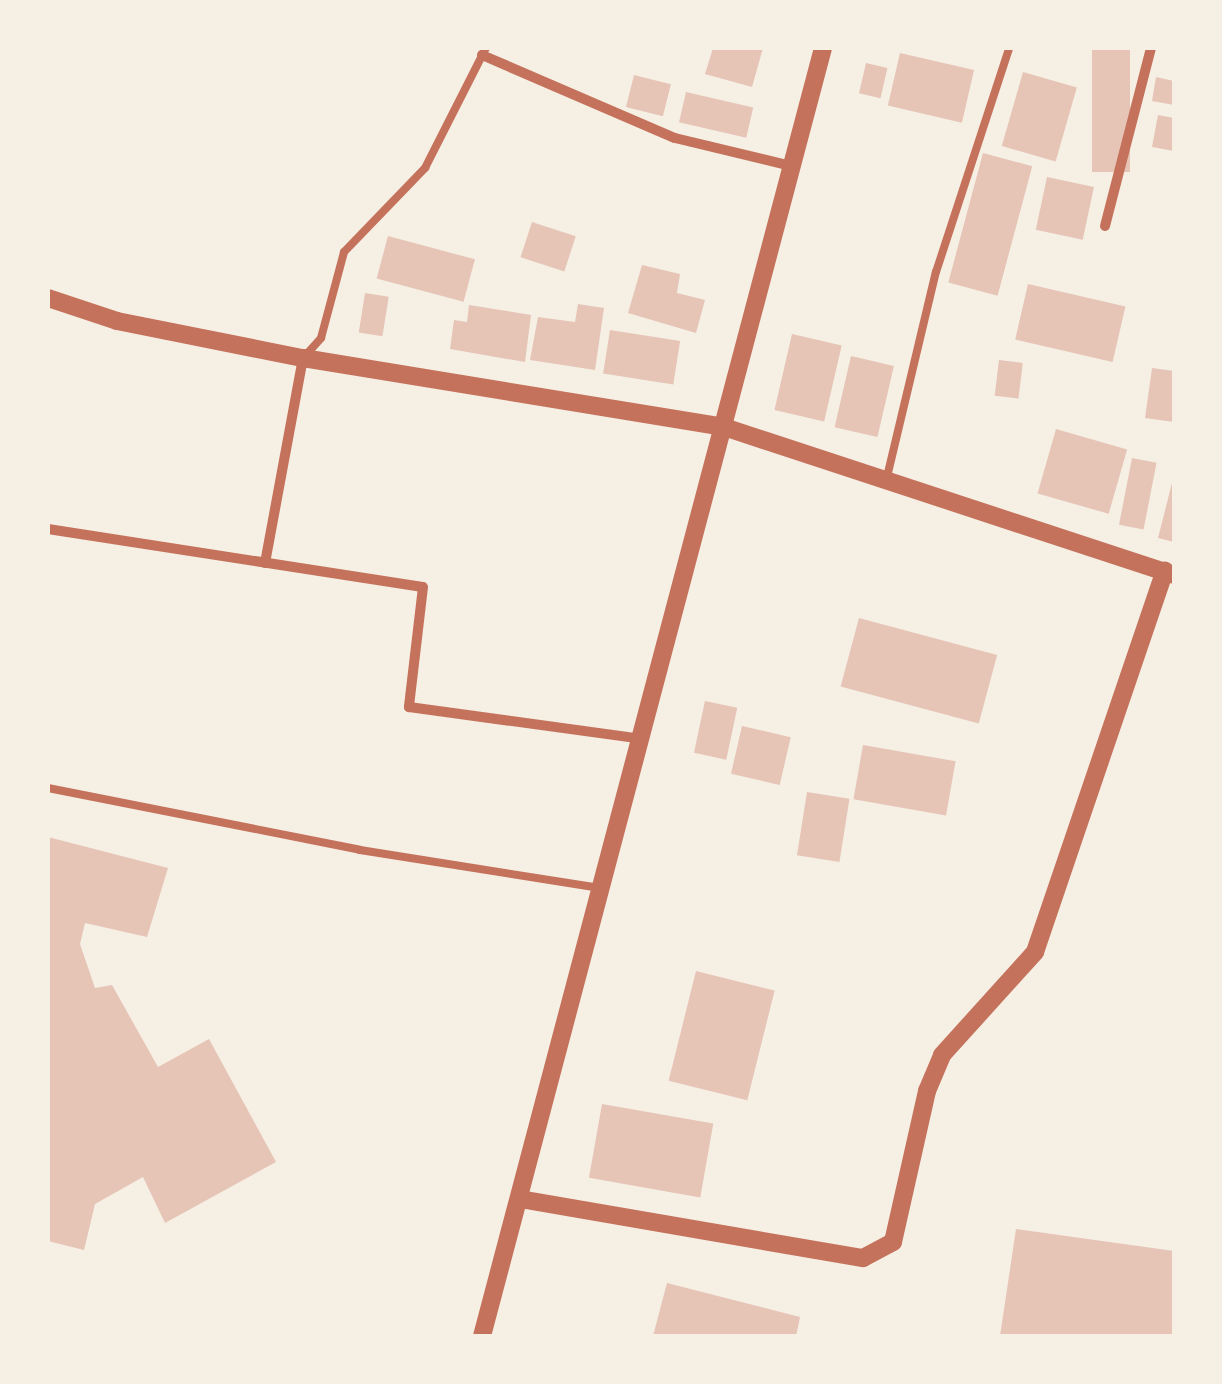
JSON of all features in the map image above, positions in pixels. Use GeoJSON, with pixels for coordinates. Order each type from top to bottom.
{"type":"FeatureCollection","features":[{"type":"Feature","properties":{"kind":"street"},"geometry":{"type":"LineString","coordinates":[[482,1336],[604,889],[822,48]]}},
{"type":"Feature","properties":{"kind":"street"},"geometry":{"type":"LineString","coordinates":[[1105,226],[1152,48]]}},
{"type":"Feature","properties":{"kind":"street"},"geometry":{"type":"LineString","coordinates":[[484,51],[675,138],[792,166]]}},
{"type":"Feature","properties":{"kind":"street"},"geometry":{"type":"LineString","coordinates":[[48,298],[117,321],[304,358],[724,427],[887,477],[1170,573],[1035,952],[942,1055],[927,1090],[893,1242],[863,1258],[520,1199]]}},
{"type":"Feature","properties":{"kind":"street"},"geometry":{"type":"LineString","coordinates":[[265,563],[304,358]]}},
{"type":"Feature","properties":{"kind":"street"},"geometry":{"type":"LineString","coordinates":[[48,529],[423,587],[408,707],[643,739]]}},
{"type":"Feature","properties":{"kind":"lane"},"geometry":{"type":"LineString","coordinates":[[887,477],[936,272],[1009,48]]}},
{"type":"Feature","properties":{"kind":"lane"},"geometry":{"type":"LineString","coordinates":[[304,358],[321,338],[344,252],[426,168],[484,51]]}},
{"type":"Feature","properties":{"kind":"lane"},"geometry":{"type":"LineString","coordinates":[[48,788],[360,850],[604,889]]}},
{"type":"Feature","properties":{"kind":"building"},"geometry":{"type":"Polygon","coordinates":[[[713,48],[763,48],[752,87],[705,74],[713,48]]]}},
{"type":"Feature","properties":{"kind":"building"},"geometry":{"type":"Polygon","coordinates":[[[1092,48],[1130,48],[1130,172],[1092,172],[1092,48]]]}},
{"type":"Feature","properties":{"kind":"building"},"geometry":{"type":"Polygon","coordinates":[[[900,53],[974,70],[962,123],[888,106],[900,53]]]}},
{"type":"Feature","properties":{"kind":"building"},"geometry":{"type":"Polygon","coordinates":[[[866,63],[887,68],[880,98],[859,93],[866,63]]]}},
{"type":"Feature","properties":{"kind":"building"},"geometry":{"type":"Polygon","coordinates":[[[1023,72],[1077,87],[1056,161],[1002,146],[1023,72]]]}},
{"type":"Feature","properties":{"kind":"building"},"geometry":{"type":"Polygon","coordinates":[[[634,75],[671,84],[663,116],[626,107],[634,75]]]}},
{"type":"Feature","properties":{"kind":"building"},"geometry":{"type":"Polygon","coordinates":[[[1156,77],[1174,81],[1174,105],[1152,101],[1156,77]]]}},
{"type":"Feature","properties":{"kind":"building"},"geometry":{"type":"Polygon","coordinates":[[[686,92],[753,108],[746,138],[679,122],[686,92]]]}},
{"type":"Feature","properties":{"kind":"building"},"geometry":{"type":"Polygon","coordinates":[[[1158,115],[1174,118],[1174,151],[1152,147],[1158,115]]]}},
{"type":"Feature","properties":{"kind":"building"},"geometry":{"type":"Polygon","coordinates":[[[983,153],[1032,166],[998,296],[948,282],[983,153]]]}},
{"type":"Feature","properties":{"kind":"building"},"geometry":{"type":"Polygon","coordinates":[[[1047,177],[1094,187],[1083,240],[1036,230],[1047,177]]]}},
{"type":"Feature","properties":{"kind":"building"},"geometry":{"type":"Polygon","coordinates":[[[532,222],[576,236],[564,271],[521,257],[532,222]]]}},
{"type":"Feature","properties":{"kind":"building"},"geometry":{"type":"Polygon","coordinates":[[[388,236],[475,259],[464,302],[377,279],[388,236]]]}},
{"type":"Feature","properties":{"kind":"building"},"geometry":{"type":"Polygon","coordinates":[[[642,265],[680,274],[677,293],[705,300],[696,333],[628,313],[642,265]]]}},
{"type":"Feature","properties":{"kind":"building"},"geometry":{"type":"Polygon","coordinates":[[[1028,284],[1125,306],[1113,362],[1015,340],[1028,284]]]}},
{"type":"Feature","properties":{"kind":"building"},"geometry":{"type":"Polygon","coordinates":[[[365,293],[389,297],[382,336],[359,333],[365,293]]]}},
{"type":"Feature","properties":{"kind":"building"},"geometry":{"type":"Polygon","coordinates":[[[578,304],[604,308],[595,370],[530,360],[538,317],[575,322],[578,304]]]}},
{"type":"Feature","properties":{"kind":"building"},"geometry":{"type":"Polygon","coordinates":[[[469,305],[531,315],[525,362],[450,349],[454,320],[467,322],[469,305]]]}},
{"type":"Feature","properties":{"kind":"building"},"geometry":{"type":"Polygon","coordinates":[[[610,330],[680,341],[673,385],[603,373],[610,330]]]}},
{"type":"Feature","properties":{"kind":"building"},"geometry":{"type":"Polygon","coordinates":[[[792,334],[842,345],[824,421],[774,410],[792,334]]]}},
{"type":"Feature","properties":{"kind":"building"},"geometry":{"type":"Polygon","coordinates":[[[851,356],[894,366],[877,437],[835,427],[851,356]]]}},
{"type":"Feature","properties":{"kind":"building"},"geometry":{"type":"Polygon","coordinates":[[[999,360],[1023,363],[1018,399],[995,396],[999,360]]]}},
{"type":"Feature","properties":{"kind":"building"},"geometry":{"type":"Polygon","coordinates":[[[1152,368],[1174,371],[1174,422],[1145,418],[1152,368]]]}},
{"type":"Feature","properties":{"kind":"building"},"geometry":{"type":"Polygon","coordinates":[[[1056,429],[1127,449],[1109,514],[1038,493],[1056,429]]]}},
{"type":"Feature","properties":{"kind":"building"},"geometry":{"type":"Polygon","coordinates":[[[1132,458],[1157,463],[1144,530],[1119,525],[1132,458]]]}},
{"type":"Feature","properties":{"kind":"building"},"geometry":{"type":"Polygon","coordinates":[[[1174,479],[1174,542],[1158,538],[1174,479]]]}},
{"type":"Feature","properties":{"kind":"building"},"geometry":{"type":"Polygon","coordinates":[[[859,618],[997,655],[979,724],[841,687],[859,618]]]}},
{"type":"Feature","properties":{"kind":"building"},"geometry":{"type":"Polygon","coordinates":[[[705,701],[737,708],[726,760],[694,753],[705,701]]]}},
{"type":"Feature","properties":{"kind":"building"},"geometry":{"type":"Polygon","coordinates":[[[742,726],[791,737],[780,785],[731,774],[742,726]]]}},
{"type":"Feature","properties":{"kind":"building"},"geometry":{"type":"Polygon","coordinates":[[[863,745],[956,761],[946,815],[853,799],[863,745]]]}},
{"type":"Feature","properties":{"kind":"building"},"geometry":{"type":"Polygon","coordinates":[[[807,792],[849,799],[839,862],[797,855],[807,792]]]}},
{"type":"Feature","properties":{"kind":"building"},"geometry":{"type":"Polygon","coordinates":[[[48,837],[168,868],[147,937],[85,923],[80,944],[95,988],[112,985],[158,1067],[209,1039],[276,1162],[165,1223],[143,1177],[95,1204],[84,1250],[48,1241],[48,837]]]}},
{"type":"Feature","properties":{"kind":"building"},"geometry":{"type":"Polygon","coordinates":[[[696,971],[775,991],[747,1100],[669,1081],[696,971]]]}},
{"type":"Feature","properties":{"kind":"building"},"geometry":{"type":"Polygon","coordinates":[[[602,1104],[713,1124],[700,1197],[589,1178],[602,1104]]]}},
{"type":"Feature","properties":{"kind":"building"},"geometry":{"type":"Polygon","coordinates":[[[1016,1229],[1174,1251],[1174,1336],[1000,1336],[1016,1229]]]}},
{"type":"Feature","properties":{"kind":"building"},"geometry":{"type":"Polygon","coordinates":[[[667,1283],[800,1317],[796,1336],[653,1336],[667,1283]]]}}]}
